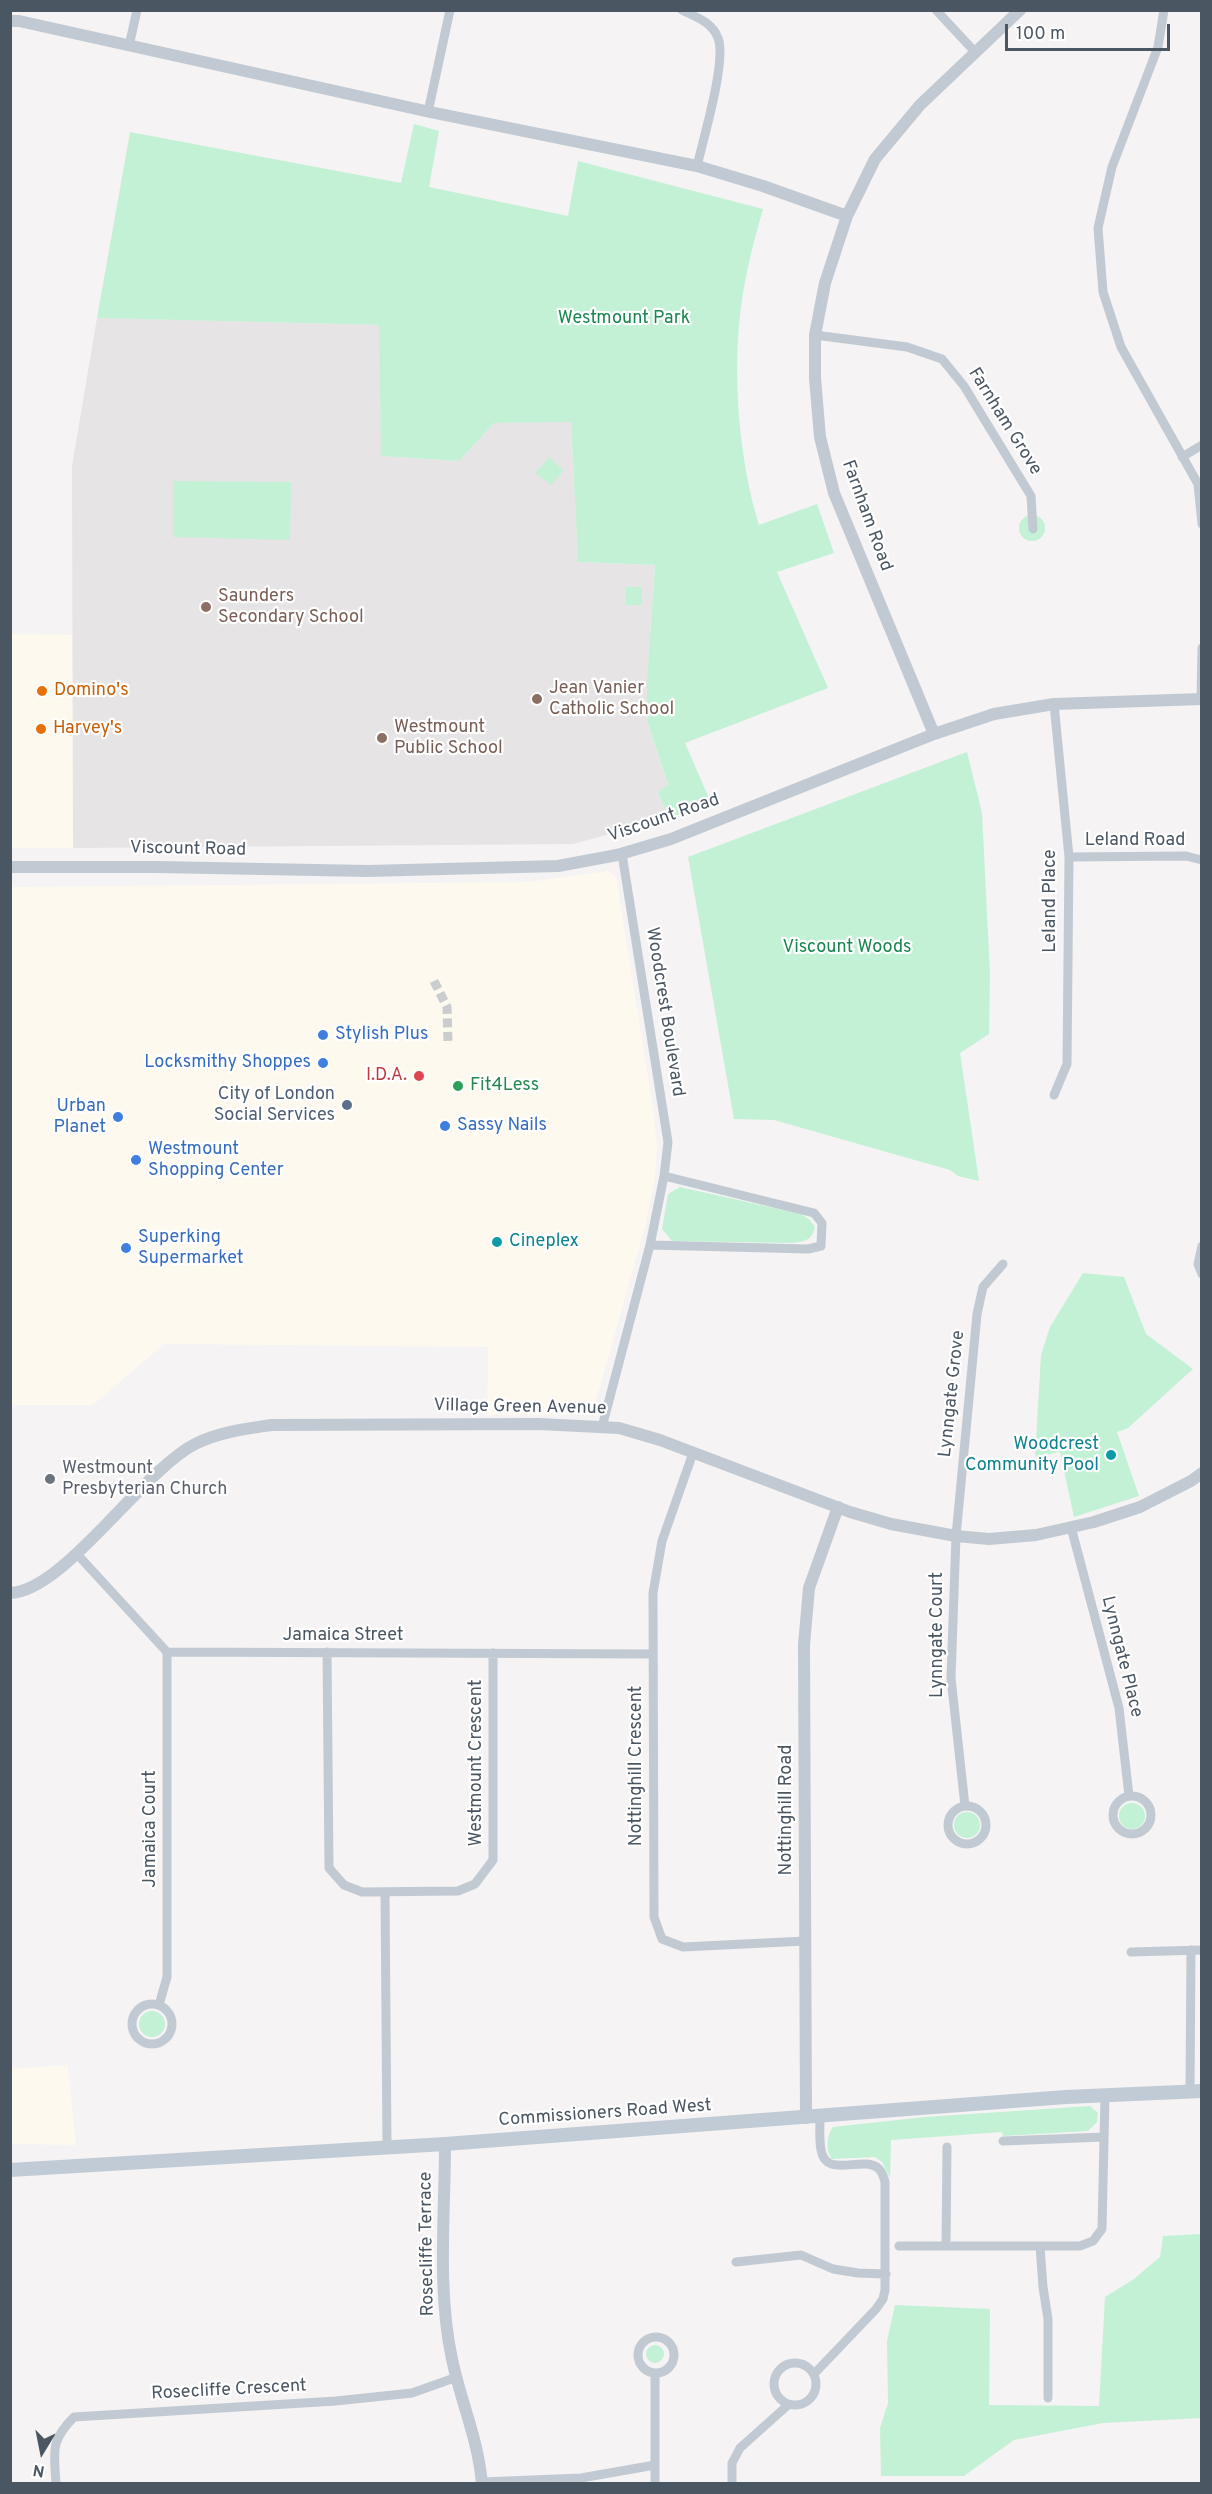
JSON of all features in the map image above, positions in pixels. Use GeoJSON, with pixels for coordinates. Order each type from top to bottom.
{"type":"FeatureCollection","features":[{"type":"Feature","properties":{"kind":"main road","name":"Commissioners Road West"},"geometry":{"type":"LineString","coordinates":[[10,2170],[387,2148],[1105,2095],[1196,2091]]}},
{"type":"Feature","properties":{"kind":"street"},"geometry":{"type":"LineString","coordinates":[[129,46],[137,10]]}},
{"type":"Feature","properties":{"kind":"street"},"geometry":{"type":"LineString","coordinates":[[428,112],[450,10]]}},
{"type":"Feature","properties":{"kind":"street"},"geometry":{"type":"LineString","coordinates":[[682,10],[712,27],[719,39],[721,60],[697,166]]}},
{"type":"Feature","properties":{"kind":"street"},"geometry":{"type":"LineString","coordinates":[[936,10],[976,54]]}},
{"type":"Feature","properties":{"kind":"street","name":"Farnham Road"},"geometry":{"type":"LineString","coordinates":[[934,734],[834,493],[820,437],[815,378],[815,335],[825,283],[847,216],[875,159],[920,105],[1020,10]]}},
{"type":"Feature","properties":{"kind":"street"},"geometry":{"type":"LineString","coordinates":[[1164,10],[1158,47],[1112,167],[1098,228],[1103,292],[1121,347],[1198,484],[1202,524]]}},
{"type":"Feature","properties":{"kind":"street"},"geometry":{"type":"LineString","coordinates":[[10,21],[428,112],[697,166],[763,186],[847,216]]}},
{"type":"Feature","properties":{"kind":"street","name":"Farnham Grove"},"geometry":{"type":"LineString","coordinates":[[815,335],[907,347],[942,359],[964,386],[1031,496],[1033,529]]}},
{"type":"Feature","properties":{"kind":"street"},"geometry":{"type":"LineString","coordinates":[[1182,457],[1202,445]]}},
{"type":"Feature","properties":{"kind":"street"},"geometry":{"type":"LineString","coordinates":[[1201,699],[1202,648]]}},
{"type":"Feature","properties":{"kind":"street","name":"Viscount Road"},"geometry":{"type":"LineString","coordinates":[[10,867],[368,871],[476,870],[558,866],[622,854],[671,839],[934,734],[994,714],[1054,704],[1201,699]]}},
{"type":"Feature","properties":{"kind":"street","name":"Leland Place"},"geometry":{"type":"LineString","coordinates":[[1054,704],[1069,857],[1067,1064],[1054,1095]]}},
{"type":"Feature","properties":{"kind":"street","name":"Woodcrest Boulevard"},"geometry":{"type":"LineString","coordinates":[[602,1427],[650,1245],[664,1176],[668,1142],[622,854]]}},
{"type":"Feature","properties":{"kind":"street","name":"Leland Road"},"geometry":{"type":"LineString","coordinates":[[1069,857],[1186,856],[1202,860]]}},
{"type":"Feature","properties":{"kind":"street"},"geometry":{"type":"LineString","coordinates":[[650,1245],[808,1249],[821,1246],[822,1223],[814,1213],[664,1176]]}},
{"type":"Feature","properties":{"kind":"street"},"geometry":{"type":"LineString","coordinates":[[1202,1246],[1198,1264],[1202,1275]]}},
{"type":"Feature","properties":{"kind":"street","name":"Lynngate Grove"},"geometry":{"type":"LineString","coordinates":[[956,1536],[977,1314],[983,1287],[1003,1264]]}},
{"type":"Feature","properties":{"kind":"street","name":"Village Green Avenue"},"geometry":{"type":"LineString","coordinates":[[10,1593],[19,1593],[59,1571],[172,1459],[195,1444],[229,1431],[271,1425],[539,1424],[619,1428],[891,1524],[956,1536],[1000,1538],[1036,1535],[1071,1527],[1140,1507],[1202,1473]]}},
{"type":"Feature","properties":{"kind":"street","name":"Nottinghill Crescent"},"geometry":{"type":"LineString","coordinates":[[693,1453],[662,1541],[653,1593],[654,1917],[662,1939],[683,1947],[805,1941]]}},
{"type":"Feature","properties":{"kind":"street","name":"Nottinghill Road"},"geometry":{"type":"LineString","coordinates":[[813,2117],[805,1941],[804,1645],[809,1588],[838,1507]]}},
{"type":"Feature","properties":{"kind":"street","name":"Lynngate Place"},"geometry":{"type":"LineString","coordinates":[[1071,1527],[1119,1708],[1129,1796]]}},
{"type":"Feature","properties":{"kind":"street","name":"Lynngate Court"},"geometry":{"type":"LineString","coordinates":[[956,1536],[951,1678],[965,1806]]}},
{"type":"Feature","properties":{"kind":"street"},"geometry":{"type":"LineString","coordinates":[[76,1553],[167,1652]]}},
{"type":"Feature","properties":{"kind":"street","name":"Jamaica Street"},"geometry":{"type":"LineString","coordinates":[[167,1652],[653,1654]]}},
{"type":"Feature","properties":{"kind":"street","name":"Jamaica Court"},"geometry":{"type":"LineString","coordinates":[[159,2005],[167,1977],[167,1652]]}},
{"type":"Feature","properties":{"kind":"street","name":"Westmount Crescent"},"geometry":{"type":"LineString","coordinates":[[327,1652],[329,1868],[344,1885],[362,1892],[458,1891],[475,1884],[493,1860],[493,1653]]}},
{"type":"Feature","properties":{"kind":"street"},"geometry":{"type":"LineString","coordinates":[[1129,1796],[1142,1798],[1150,1808],[1151,1814],[1148,1826],[1143,1831],[1131,1835],[1119,1830],[1112,1813],[1118,1801],[1129,1796]]}},
{"type":"Feature","properties":{"kind":"street"},"geometry":{"type":"LineString","coordinates":[[965,1806],[980,1811],[986,1820],[983,1836],[970,1844],[959,1842],[948,1830],[951,1814],[965,1806]]}},
{"type":"Feature","properties":{"kind":"street"},"geometry":{"type":"LineString","coordinates":[[386,1892],[387,2148]]}},
{"type":"Feature","properties":{"kind":"street"},"geometry":{"type":"LineString","coordinates":[[1131,1952],[1196,1950],[1196,2091]]}},
{"type":"Feature","properties":{"kind":"street"},"geometry":{"type":"LineString","coordinates":[[159,2005],[171,2017],[171,2029],[160,2042],[149,2043],[135,2034],[133,2019],[143,2006],[159,2005]]}},
{"type":"Feature","properties":{"kind":"street"},"geometry":{"type":"LineString","coordinates":[[899,2246],[1080,2246],[1093,2241],[1102,2229],[1105,2095]]}},
{"type":"Feature","properties":{"kind":"street"},"geometry":{"type":"LineString","coordinates":[[813,2117],[821,2153],[827,2163],[838,2166],[870,2164],[880,2170],[885,2182],[883,2299],[814,2374]]}},
{"type":"Feature","properties":{"kind":"street"},"geometry":{"type":"LineString","coordinates":[[1003,2141],[1104,2138]]}},
{"type":"Feature","properties":{"kind":"street","name":"Rosecliffe Terrace"},"geometry":{"type":"LineString","coordinates":[[445,2144],[444,2293],[452,2359],[479,2453],[482,2483]]}},
{"type":"Feature","properties":{"kind":"street"},"geometry":{"type":"LineString","coordinates":[[946,2246],[947,2147]]}},
{"type":"Feature","properties":{"kind":"street"},"geometry":{"type":"LineString","coordinates":[[1040,2246],[1048,2319],[1048,2398]]}},
{"type":"Feature","properties":{"kind":"street"},"geometry":{"type":"LineString","coordinates":[[736,2262],[801,2255],[833,2269],[885,2274]]}},
{"type":"Feature","properties":{"kind":"street"},"geometry":{"type":"LineString","coordinates":[[654,2337],[670,2344],[674,2355],[673,2361],[666,2370],[655,2373],[644,2369],[638,2359],[639,2347],[648,2338],[654,2337]]}},
{"type":"Feature","properties":{"kind":"street"},"geometry":{"type":"LineString","coordinates":[[795,2363],[809,2368],[814,2374],[817,2386],[812,2398],[801,2405],[788,2405],[776,2395],[774,2388],[777,2373],[782,2368],[795,2363]]}},
{"type":"Feature","properties":{"kind":"street"},"geometry":{"type":"LineString","coordinates":[[655,2373],[655,2484]]}},
{"type":"Feature","properties":{"kind":"street","name":"Rosecliffe Crescent"},"geometry":{"type":"LineString","coordinates":[[56,2484],[54,2454],[58,2433],[74,2417],[336,2401],[412,2393],[457,2377]]}},
{"type":"Feature","properties":{"kind":"street"},"geometry":{"type":"LineString","coordinates":[[732,2484],[732,2463],[740,2448],[788,2405]]}},
{"type":"Feature","properties":{"kind":"street"},"geometry":{"type":"LineString","coordinates":[[482,2483],[581,2478],[655,2465]]}},
{"type":"Feature","properties":{"kind":"shaded area"},"geometry":{"type":"Polygon","coordinates":[[[97,318],[380,325],[381,456],[459,461],[494,423],[571,422],[578,562],[655,565],[647,678],[647,721],[668,786],[658,792],[669,818],[573,844],[73,848],[72,466],[97,318]]]}},
{"type":"Feature","properties":{"kind":"shaded area"},"geometry":{"type":"Polygon","coordinates":[[[11,634],[73,635],[73,848],[11,848],[11,634]]]}},
{"type":"Feature","properties":{"kind":"shaded area"},"geometry":{"type":"Polygon","coordinates":[[[608,871],[616,877],[657,1146],[655,1178],[646,1223],[592,1415],[487,1415],[488,1347],[164,1344],[93,1405],[11,1405],[11,887],[528,882],[608,871]]]}},
{"type":"Feature","properties":{"kind":"shaded area"},"geometry":{"type":"Polygon","coordinates":[[[68,2065],[76,2145],[11,2144],[11,2069],[68,2065]]]}},
{"type":"Feature","properties":{"kind":"green space","name":"Westmount Park"},"geometry":{"type":"Polygon","coordinates":[[[414,124],[439,131],[429,187],[568,216],[578,161],[763,209],[745,282],[738,333],[737,389],[742,446],[759,525],[817,504],[834,553],[777,572],[828,688],[685,743],[711,803],[669,818],[658,792],[668,785],[647,721],[647,678],[655,565],[578,562],[571,422],[494,423],[459,461],[381,456],[379,325],[97,318],[130,132],[401,183],[414,124]]]}},
{"type":"Feature","properties":{"kind":"green space"},"geometry":{"type":"Polygon","coordinates":[[[550,457],[563,471],[551,485],[535,473],[550,457]]]}},
{"type":"Feature","properties":{"kind":"green space"},"geometry":{"type":"Polygon","coordinates":[[[173,481],[291,482],[290,540],[173,537],[173,481]]]}},
{"type":"Feature","properties":{"kind":"green space"},"geometry":{"type":"Polygon","coordinates":[[[1032,515],[1041,519],[1045,528],[1041,537],[1032,541],[1023,537],[1019,528],[1023,519],[1032,515]]]}},
{"type":"Feature","properties":{"kind":"green space"},"geometry":{"type":"Polygon","coordinates":[[[626,587],[642,587],[642,605],[626,605],[626,587]]]}},
{"type":"Feature","properties":{"kind":"green space","name":"Viscount Woods"},"geometry":{"type":"Polygon","coordinates":[[[967,752],[982,813],[990,974],[989,1034],[960,1053],[979,1181],[958,1176],[950,1170],[774,1120],[734,1119],[688,857],[967,752]]]}},
{"type":"Feature","properties":{"kind":"green space"},"geometry":{"type":"Polygon","coordinates":[[[680,1187],[801,1214],[810,1220],[815,1227],[814,1232],[807,1240],[792,1243],[672,1241],[662,1229],[668,1194],[680,1187]]]}},
{"type":"Feature","properties":{"kind":"green space"},"geometry":{"type":"Polygon","coordinates":[[[1083,1273],[1124,1277],[1146,1334],[1193,1369],[1128,1428],[1117,1432],[1139,1496],[1074,1517],[1060,1452],[1035,1457],[1041,1355],[1050,1327],[1083,1273]]]}},
{"type":"Feature","properties":{"kind":"green space"},"geometry":{"type":"Polygon","coordinates":[[[1132,1803],[1141,1807],[1145,1816],[1141,1825],[1132,1829],[1123,1825],[1119,1816],[1123,1807],[1132,1803]]]}},
{"type":"Feature","properties":{"kind":"green space"},"geometry":{"type":"Polygon","coordinates":[[[967,1812],[976,1816],[980,1825],[976,1834],[967,1838],[958,1834],[954,1825],[958,1816],[967,1812]]]}},
{"type":"Feature","properties":{"kind":"green space"},"geometry":{"type":"Polygon","coordinates":[[[152,2011],[161,2015],[165,2024],[161,2033],[152,2037],[143,2033],[139,2024],[143,2015],[152,2011]]]}},
{"type":"Feature","properties":{"kind":"green space"},"geometry":{"type":"Polygon","coordinates":[[[1090,2106],[1098,2113],[1097,2122],[1088,2131],[1003,2136],[1002,2132],[891,2140],[890,2178],[882,2162],[875,2157],[832,2159],[828,2152],[828,2139],[833,2127],[925,2117],[1090,2106]]]}},
{"type":"Feature","properties":{"kind":"green space"},"geometry":{"type":"Polygon","coordinates":[[[1201,2234],[1201,2418],[1103,2423],[1014,2440],[964,2476],[881,2476],[880,2428],[888,2403],[887,2341],[895,2305],[990,2309],[989,2405],[1099,2406],[1105,2297],[1134,2279],[1160,2257],[1163,2236],[1201,2234]]]}},
{"type":"Feature","properties":{"kind":"green space"},"geometry":{"type":"Polygon","coordinates":[[[651,2345],[659,2345],[664,2350],[662,2361],[651,2363],[646,2358],[646,2350],[651,2345]]]}},
{"type":"Feature","properties":{"kind":"tunnel"},"geometry":{"type":"LineString","coordinates":[[434,981],[447,1007],[448,1043]]}},
{"type":"Feature","properties":{"kind":"place","name":"Saunders Secondary School"},"geometry":{"type":"Point","coordinates":[206,607]}},
{"type":"Feature","properties":{"kind":"place","name":"Domino's"},"geometry":{"type":"Point","coordinates":[42,691]}},
{"type":"Feature","properties":{"kind":"place","name":"Jean Vanier Catholic School"},"geometry":{"type":"Point","coordinates":[537,699]}},
{"type":"Feature","properties":{"kind":"place","name":"Harvey's"},"geometry":{"type":"Point","coordinates":[41,729]}},
{"type":"Feature","properties":{"kind":"place","name":"Westmount Public School"},"geometry":{"type":"Point","coordinates":[382,738]}},
{"type":"Feature","properties":{"kind":"place","name":"Stylish Plus"},"geometry":{"type":"Point","coordinates":[323,1035]}},
{"type":"Feature","properties":{"kind":"place","name":"Locksmithy Shoppes"},"geometry":{"type":"Point","coordinates":[323,1063]}},
{"type":"Feature","properties":{"kind":"place","name":"I.D.A."},"geometry":{"type":"Point","coordinates":[419,1076]}},
{"type":"Feature","properties":{"kind":"place","name":"Fit4Less"},"geometry":{"type":"Point","coordinates":[458,1086]}},
{"type":"Feature","properties":{"kind":"place","name":"City of London Social Services"},"geometry":{"type":"Point","coordinates":[347,1105]}},
{"type":"Feature","properties":{"kind":"place","name":"Urban Planet"},"geometry":{"type":"Point","coordinates":[118,1117]}},
{"type":"Feature","properties":{"kind":"place","name":"Sassy Nails"},"geometry":{"type":"Point","coordinates":[445,1126]}},
{"type":"Feature","properties":{"kind":"place","name":"Westmount Shopping Center"},"geometry":{"type":"Point","coordinates":[136,1160]}},
{"type":"Feature","properties":{"kind":"place","name":"Cineplex"},"geometry":{"type":"Point","coordinates":[497,1242]}},
{"type":"Feature","properties":{"kind":"place","name":"Superking Supermarket"},"geometry":{"type":"Point","coordinates":[126,1248]}},
{"type":"Feature","properties":{"kind":"place","name":"Woodcrest Community Pool"},"geometry":{"type":"Point","coordinates":[1111,1455]}},
{"type":"Feature","properties":{"kind":"place","name":"Westmount Presbyterian Church"},"geometry":{"type":"Point","coordinates":[50,1479]}}]}
